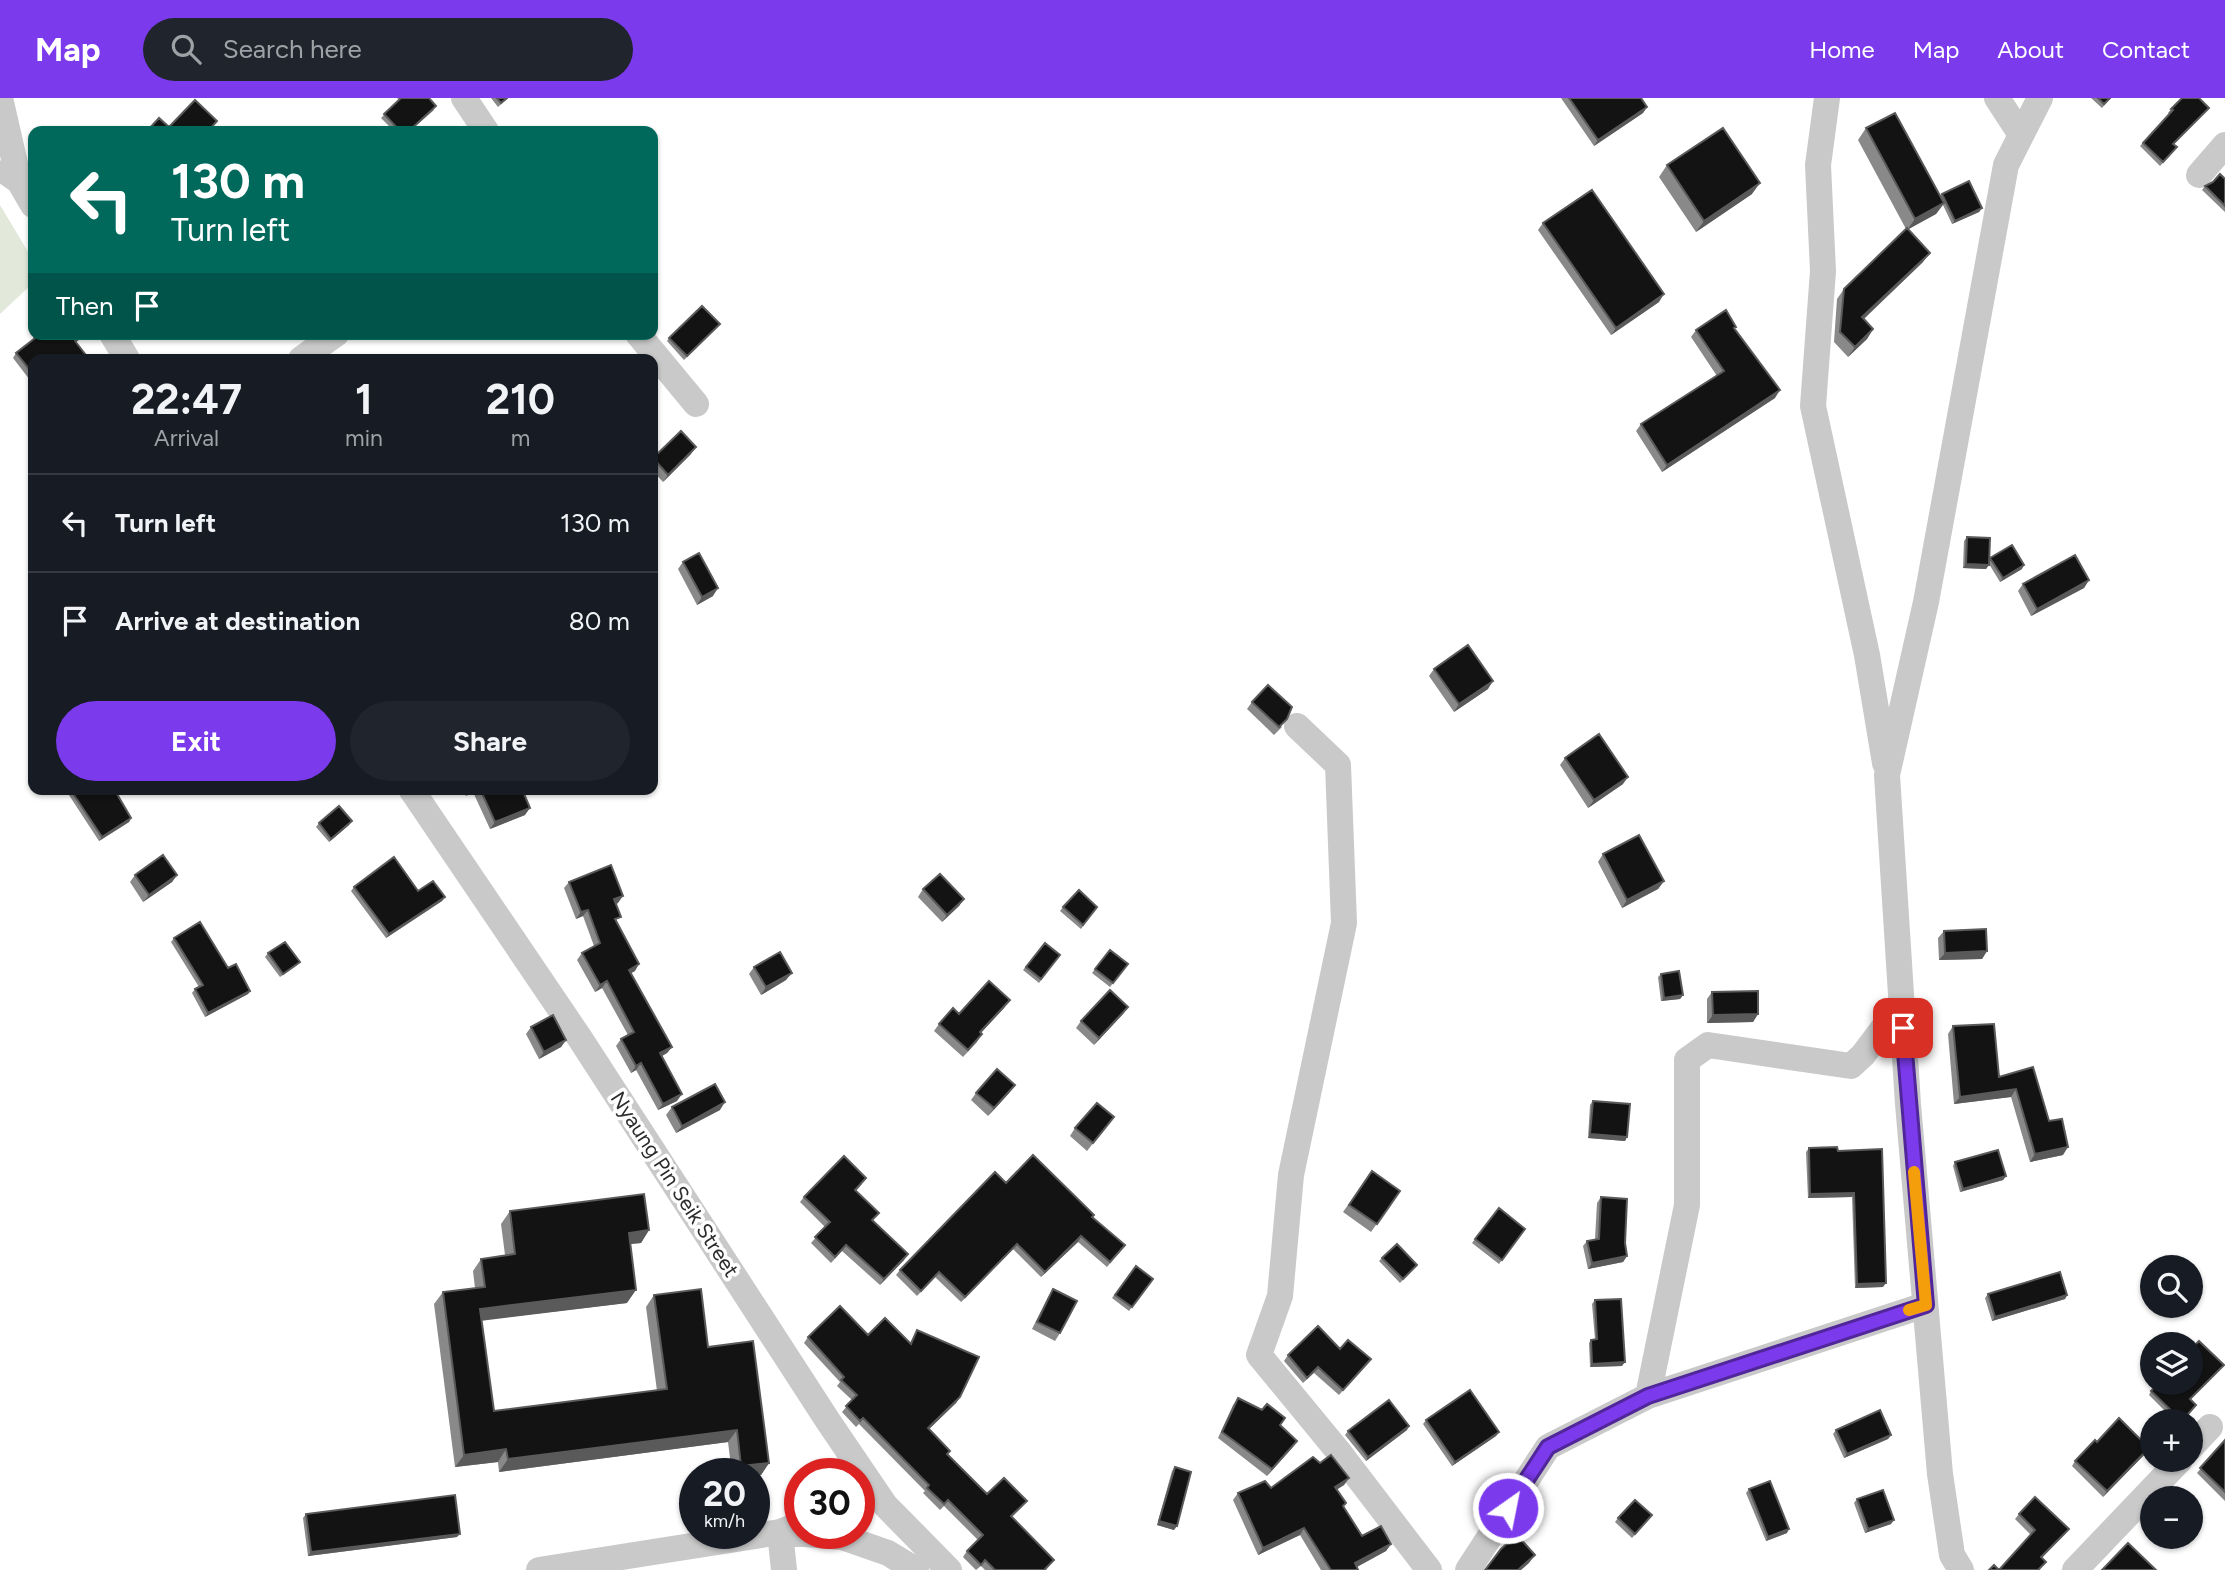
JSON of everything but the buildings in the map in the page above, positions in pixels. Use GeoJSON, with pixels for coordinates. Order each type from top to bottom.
{"type":"FeatureCollection","features":[{"type":"Feature","properties":{"kind":"street"},"geometry":{"type":"LineString","coordinates":[[0,98],[9,174],[28,199]]}},
{"type":"Feature","properties":{"kind":"street"},"geometry":{"type":"LineString","coordinates":[[464,98],[483,126]]}},
{"type":"Feature","properties":{"kind":"street"},"geometry":{"type":"LineString","coordinates":[[1827,98],[1818,165],[1824,271],[1813,406],[1867,654],[1887,775],[1902,1003],[1940,1474],[1952,1555],[1961,1570]]}},
{"type":"Feature","properties":{"kind":"street"},"geometry":{"type":"LineString","coordinates":[[1997,98],[2021,135]]}},
{"type":"Feature","properties":{"kind":"street"},"geometry":{"type":"LineString","coordinates":[[1887,775],[1926,603],[2006,165],[2040,98]]}},
{"type":"Feature","properties":{"kind":"street"},"geometry":{"type":"LineString","coordinates":[[2199,175],[2225,145]]}},
{"type":"Feature","properties":{"kind":"street"},"geometry":{"type":"LineString","coordinates":[[308,354],[328,340]]}},
{"type":"Feature","properties":{"kind":"street"},"geometry":{"type":"LineString","coordinates":[[643,340],[655,354]]}},
{"type":"Feature","properties":{"kind":"street"},"geometry":{"type":"LineString","coordinates":[[658,358],[696,404]]}},
{"type":"Feature","properties":{"kind":"street"},"geometry":{"type":"LineString","coordinates":[[1297,726],[1338,765],[1344,923],[1291,1175],[1280,1296],[1259,1355],[1338,1451],[1429,1570]]}},
{"type":"Feature","properties":{"kind":"street","name":"Nyaung Pin Seik Street"},"geometry":{"type":"LineString","coordinates":[[415,795],[581,1040],[842,1458]]}},
{"type":"Feature","properties":{"kind":"street"},"geometry":{"type":"LineString","coordinates":[[1648,1396],[1687,1205],[1687,1060],[1708,1045],[1851,1066],[1863,1055],[1902,1003]]}},
{"type":"Feature","properties":{"kind":"street"},"geometry":{"type":"LineString","coordinates":[[1468,1570],[1548,1447],[1648,1396],[1926,1305]]}},
{"type":"Feature","properties":{"kind":"street"},"geometry":{"type":"LineString","coordinates":[[2203,1434],[2210,1427]]}},
{"type":"Feature","properties":{"kind":"street"},"geometry":{"type":"LineString","coordinates":[[2075,1570],[2169,1472]]}},
{"type":"Feature","properties":{"kind":"street","name":"Nyaung Pin Seik Street"},"geometry":{"type":"LineString","coordinates":[[875,1494],[949,1570]]}},
{"type":"Feature","properties":{"kind":"street"},"geometry":{"type":"LineString","coordinates":[[539,1570],[784,1529]]}},
{"type":"Feature","properties":{"kind":"street"},"geometry":{"type":"LineString","coordinates":[[875,1548],[916,1570]]}},
{"type":"Feature","properties":{"kind":"street"},"geometry":{"type":"LineString","coordinates":[[784,1570],[787,1549]]}},
{"type":"Feature","properties":{"kind":"green space"},"geometry":{"type":"Polygon","coordinates":[[[0,205],[28,252],[28,288],[0,314],[0,205]]]}},
{"type":"Feature","properties":{"kind":"slow traffic"},"geometry":{"type":"LineString","coordinates":[[1909,1310],[1926,1305],[1914,1172]]}},
{"type":"Feature","properties":{"kind":"route"},"geometry":{"type":"LineString","coordinates":[[1508,1508],[1548,1447],[1648,1396],[1926,1305],[1903,1028]]}}]}
